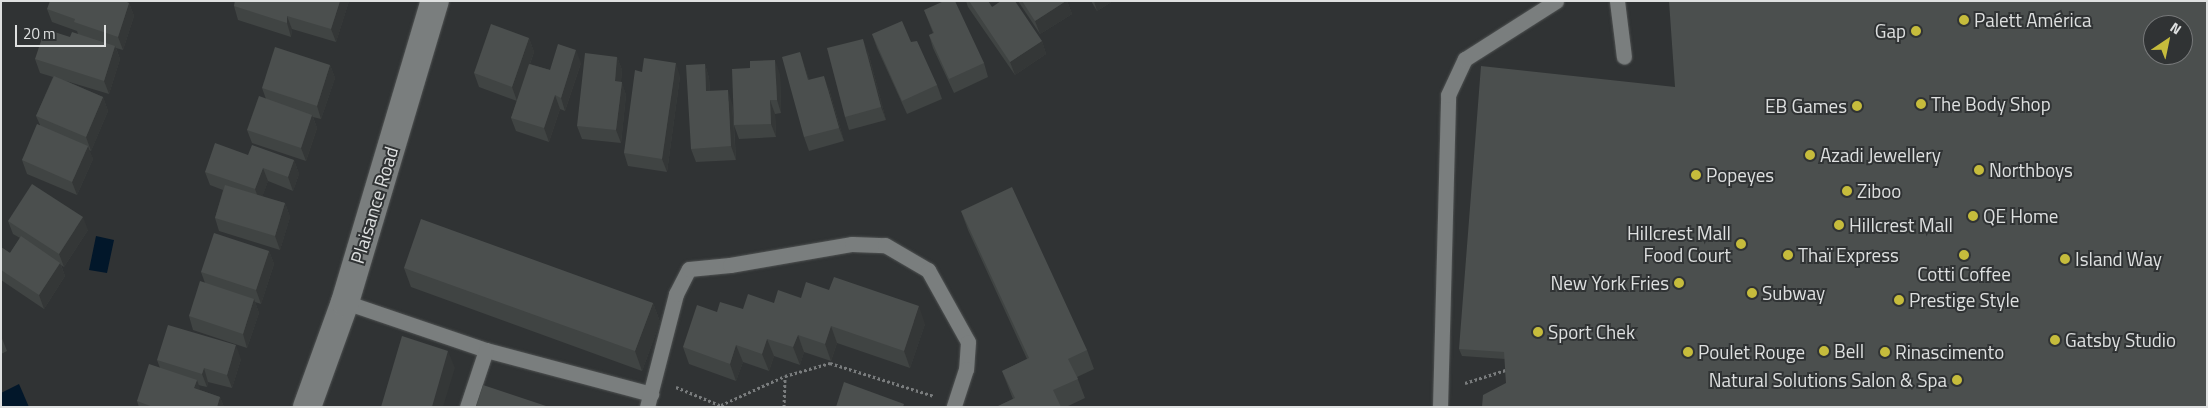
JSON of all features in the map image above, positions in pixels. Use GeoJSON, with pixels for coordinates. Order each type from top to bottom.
{"type":"FeatureCollection","features":[{"type":"Feature","properties":{"kind":"street","name":"Plaisance Road"},"geometry":{"type":"LineString","coordinates":[[307,407],[345,302],[435,1]]}},
{"type":"Feature","properties":{"kind":"lane"},"geometry":{"type":"LineString","coordinates":[[1440,407],[1448,96],[1465,59],[1556,1]]}},
{"type":"Feature","properties":{"kind":"lane"},"geometry":{"type":"LineString","coordinates":[[1617,1],[1624,57]]}},
{"type":"Feature","properties":{"kind":"lane"},"geometry":{"type":"LineString","coordinates":[[345,302],[486,350],[649,400],[676,294],[689,269],[730,265],[852,244],[885,245],[928,270],[968,342],[966,368],[955,405]]}},
{"type":"Feature","properties":{"kind":"lane"},"geometry":{"type":"LineString","coordinates":[[467,407],[486,350]]}},
{"type":"Feature","properties":{"kind":"path"},"geometry":{"type":"LineString","coordinates":[[655,378],[722,406],[785,376],[830,363],[955,405]]}},
{"type":"Feature","properties":{"kind":"path"},"geometry":{"type":"LineString","coordinates":[[1440,391],[1508,369],[1518,370]]}},
{"type":"Feature","properties":{"kind":"path"},"geometry":{"type":"LineString","coordinates":[[784,407],[785,376]]}},
{"type":"Feature","properties":{"kind":"water"},"geometry":{"type":"Polygon","coordinates":[[[96,236],[114,240],[107,273],[89,270],[96,236]]]}},
{"type":"Feature","properties":{"kind":"water"},"geometry":{"type":"Polygon","coordinates":[[[19,384],[29,407],[1,407],[1,393],[19,384]]]}},
{"type":"Feature","properties":{"kind":"building"},"geometry":{"type":"Polygon","coordinates":[[[50,1],[125,1],[129,3],[118,37],[74,22],[75,19],[47,9],[50,1]]]}},
{"type":"Feature","properties":{"kind":"building"},"geometry":{"type":"Polygon","coordinates":[[[235,1],[340,1],[331,29],[287,16],[287,23],[234,6],[235,1]]]}},
{"type":"Feature","properties":{"kind":"building"},"geometry":{"type":"Polygon","coordinates":[[[944,1],[955,1],[984,63],[949,79],[929,35],[934,33],[924,10],[944,1]]]}},
{"type":"Feature","properties":{"kind":"building"},"geometry":{"type":"Polygon","coordinates":[[[969,1],[988,1],[992,7],[1001,1],[1015,1],[1042,41],[1010,62],[969,1]]]}},
{"type":"Feature","properties":{"kind":"building"},"geometry":{"type":"Polygon","coordinates":[[[1022,1],[1066,1],[1035,21],[1022,1]]]}},
{"type":"Feature","properties":{"kind":"building","name":"Hillcrest Mall"},"geometry":{"type":"Polygon","coordinates":[[[1669,1],[2207,1],[2207,407],[1482,407],[1483,395],[1506,383],[1504,352],[1459,349],[1481,66],[1675,87],[1669,1]]]}},
{"type":"Feature","properties":{"kind":"building"},"geometry":{"type":"Polygon","coordinates":[[[902,21],[911,42],[917,41],[937,85],[902,101],[872,34],[902,21]]]}},
{"type":"Feature","properties":{"kind":"building"},"geometry":{"type":"Polygon","coordinates":[[[491,24],[529,38],[512,87],[474,73],[491,24]]]}},
{"type":"Feature","properties":{"kind":"building"},"geometry":{"type":"Polygon","coordinates":[[[45,29],[70,37],[72,32],[115,46],[104,81],[35,59],[45,29]]]}},
{"type":"Feature","properties":{"kind":"building"},"geometry":{"type":"Polygon","coordinates":[[[863,39],[881,107],[845,117],[827,48],[863,39]]]}},
{"type":"Feature","properties":{"kind":"building"},"geometry":{"type":"Polygon","coordinates":[[[558,44],[576,50],[561,98],[555,95],[544,128],[511,118],[529,64],[550,70],[558,44]]]}},
{"type":"Feature","properties":{"kind":"building"},"geometry":{"type":"Polygon","coordinates":[[[275,47],[330,65],[317,106],[262,88],[275,47]]]}},
{"type":"Feature","properties":{"kind":"building"},"geometry":{"type":"Polygon","coordinates":[[[800,52],[808,80],[824,76],[839,128],[804,137],[782,57],[800,52]]]}},
{"type":"Feature","properties":{"kind":"building"},"geometry":{"type":"Polygon","coordinates":[[[585,53],[617,57],[615,81],[622,82],[616,130],[577,126],[585,53]]]}},
{"type":"Feature","properties":{"kind":"building"},"geometry":{"type":"Polygon","coordinates":[[[644,58],[676,63],[662,159],[624,153],[635,70],[642,72],[644,58]]]}},
{"type":"Feature","properties":{"kind":"building"},"geometry":{"type":"Polygon","coordinates":[[[775,60],[777,100],[770,100],[771,124],[734,125],[732,69],[750,68],[750,61],[775,60]]]}},
{"type":"Feature","properties":{"kind":"building"},"geometry":{"type":"Polygon","coordinates":[[[705,64],[706,91],[728,90],[731,146],[691,149],[686,65],[705,64]]]}},
{"type":"Feature","properties":{"kind":"building"},"geometry":{"type":"Polygon","coordinates":[[[54,76],[103,97],[86,137],[36,116],[54,76]]]}},
{"type":"Feature","properties":{"kind":"building"},"geometry":{"type":"Polygon","coordinates":[[[259,96],[312,115],[301,148],[247,130],[259,96]]]}},
{"type":"Feature","properties":{"kind":"building"},"geometry":{"type":"Polygon","coordinates":[[[37,124],[88,146],[72,182],[22,160],[37,124]]]}},
{"type":"Feature","properties":{"kind":"building"},"geometry":{"type":"Polygon","coordinates":[[[215,143],[248,155],[252,145],[294,160],[288,177],[263,168],[255,189],[205,172],[215,143]]]}},
{"type":"Feature","properties":{"kind":"building"},"geometry":{"type":"Polygon","coordinates":[[[32,184],[83,217],[59,254],[8,221],[32,184]]]}},
{"type":"Feature","properties":{"kind":"building"},"geometry":{"type":"Polygon","coordinates":[[[225,185],[285,203],[275,236],[215,218],[225,185]]]}},
{"type":"Feature","properties":{"kind":"building"},"geometry":{"type":"Polygon","coordinates":[[[1012,187],[1087,350],[1068,359],[1078,379],[1053,390],[1061,407],[996,407],[1015,398],[1002,371],[1029,358],[961,211],[1012,187]]]}},
{"type":"Feature","properties":{"kind":"building"},"geometry":{"type":"Polygon","coordinates":[[[421,219],[653,303],[635,351],[404,268],[421,219]]]}},
{"type":"Feature","properties":{"kind":"building"},"geometry":{"type":"Polygon","coordinates":[[[214,233],[269,251],[256,290],[201,272],[214,233]]]}},
{"type":"Feature","properties":{"kind":"building"},"geometry":{"type":"Polygon","coordinates":[[[21,236],[60,263],[39,295],[1,270],[1,247],[10,253],[21,236]]]}},
{"type":"Feature","properties":{"kind":"building"},"geometry":{"type":"Polygon","coordinates":[[[834,277],[919,306],[904,351],[831,326],[825,344],[798,335],[793,347],[767,339],[762,354],[736,345],[730,364],[683,347],[697,305],[717,312],[720,302],[743,309],[748,294],[774,303],[778,290],[801,298],[806,282],[829,290],[834,277]]]}},
{"type":"Feature","properties":{"kind":"building"},"geometry":{"type":"Polygon","coordinates":[[[200,281],[254,299],[243,334],[189,316],[200,281]]]}},
{"type":"Feature","properties":{"kind":"building"},"geometry":{"type":"Polygon","coordinates":[[[168,325],[236,345],[227,375],[204,368],[202,374],[157,360],[168,325]]]}},
{"type":"Feature","properties":{"kind":"building"},"geometry":{"type":"Polygon","coordinates":[[[402,336],[448,351],[432,407],[381,407],[402,336]]]}},
{"type":"Feature","properties":{"kind":"building"},"geometry":{"type":"Polygon","coordinates":[[[149,364],[197,380],[194,388],[220,397],[217,407],[153,407],[137,401],[149,364]]]}},
{"type":"Feature","properties":{"kind":"building"},"geometry":{"type":"Polygon","coordinates":[[[844,382],[904,404],[903,407],[836,407],[844,382]]]}},
{"type":"Feature","properties":{"kind":"building"},"geometry":{"type":"Polygon","coordinates":[[[483,385],[549,407],[476,407],[483,385]]]}},
{"type":"Feature","properties":{"kind":"place","name":"Palett América"},"geometry":{"type":"Point","coordinates":[1964,20]}},
{"type":"Feature","properties":{"kind":"place","name":"Gap"},"geometry":{"type":"Point","coordinates":[1916,31]}},
{"type":"Feature","properties":{"kind":"place","name":"The Body Shop"},"geometry":{"type":"Point","coordinates":[1921,104]}},
{"type":"Feature","properties":{"kind":"place","name":"EB Games"},"geometry":{"type":"Point","coordinates":[1857,106]}},
{"type":"Feature","properties":{"kind":"place","name":"Azadi Jewellery"},"geometry":{"type":"Point","coordinates":[1810,155]}},
{"type":"Feature","properties":{"kind":"place","name":"Northboys"},"geometry":{"type":"Point","coordinates":[1979,170]}},
{"type":"Feature","properties":{"kind":"place","name":"Popeyes"},"geometry":{"type":"Point","coordinates":[1696,175]}},
{"type":"Feature","properties":{"kind":"place","name":"Ziboo"},"geometry":{"type":"Point","coordinates":[1847,191]}},
{"type":"Feature","properties":{"kind":"place","name":"QE Home"},"geometry":{"type":"Point","coordinates":[1973,216]}},
{"type":"Feature","properties":{"kind":"place","name":"Hillcrest Mall"},"geometry":{"type":"Point","coordinates":[1839,225]}},
{"type":"Feature","properties":{"kind":"place","name":"Hillcrest Mall Food Court"},"geometry":{"type":"Point","coordinates":[1741,244]}},
{"type":"Feature","properties":{"kind":"place","name":"Thaï Express"},"geometry":{"type":"Point","coordinates":[1788,255]}},
{"type":"Feature","properties":{"kind":"place","name":"Cotti Coffee"},"geometry":{"type":"Point","coordinates":[1964,255]}},
{"type":"Feature","properties":{"kind":"place","name":"Island Way"},"geometry":{"type":"Point","coordinates":[2065,259]}},
{"type":"Feature","properties":{"kind":"place","name":"New York Fries"},"geometry":{"type":"Point","coordinates":[1679,283]}},
{"type":"Feature","properties":{"kind":"place","name":"Subway"},"geometry":{"type":"Point","coordinates":[1752,293]}},
{"type":"Feature","properties":{"kind":"place","name":"Prestige Style"},"geometry":{"type":"Point","coordinates":[1899,300]}},
{"type":"Feature","properties":{"kind":"place","name":"Sport Chek"},"geometry":{"type":"Point","coordinates":[1538,332]}},
{"type":"Feature","properties":{"kind":"place","name":"Gatsby Studio"},"geometry":{"type":"Point","coordinates":[2055,340]}},
{"type":"Feature","properties":{"kind":"place","name":"Bell"},"geometry":{"type":"Point","coordinates":[1824,351]}},
{"type":"Feature","properties":{"kind":"place","name":"Poulet Rouge"},"geometry":{"type":"Point","coordinates":[1688,352]}},
{"type":"Feature","properties":{"kind":"place","name":"Rinascimento"},"geometry":{"type":"Point","coordinates":[1885,352]}},
{"type":"Feature","properties":{"kind":"place","name":"Natural Solutions Salon & Spa"},"geometry":{"type":"Point","coordinates":[1957,380]}}]}
